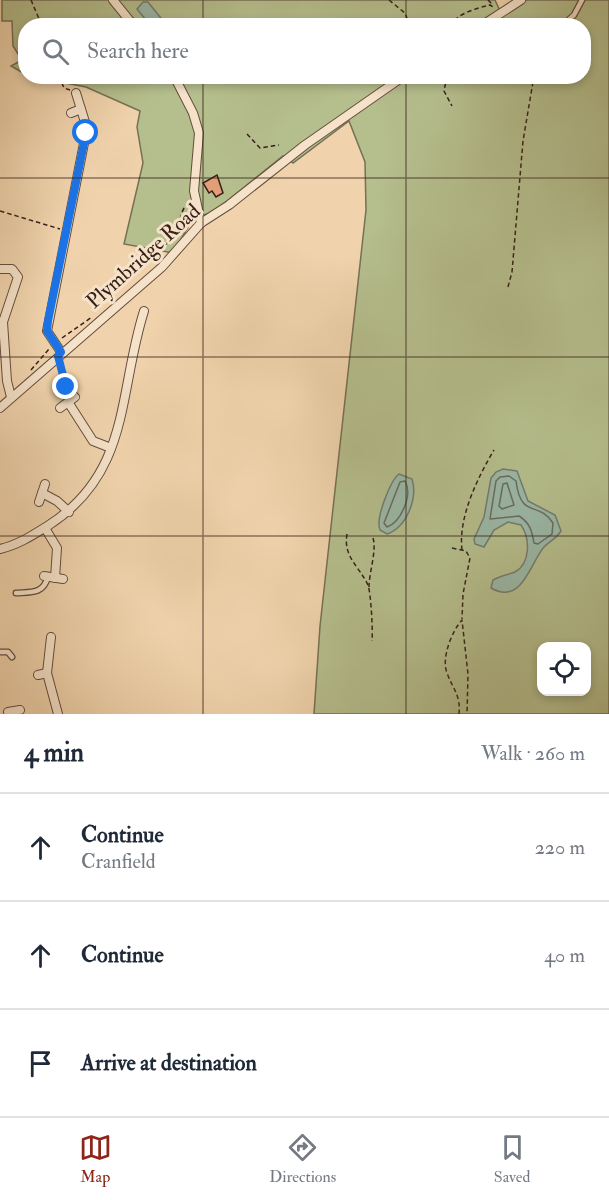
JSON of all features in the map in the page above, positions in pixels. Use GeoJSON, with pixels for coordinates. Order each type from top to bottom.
{"type":"FeatureCollection","features":[{"type":"Feature","properties":{"kind":"street"},"geometry":{"type":"LineString","coordinates":[[113,0],[128,18]]}},
{"type":"Feature","properties":{"kind":"street"},"geometry":{"type":"LineString","coordinates":[[491,18],[498,11],[521,0]]}},
{"type":"Feature","properties":{"kind":"street"},"geometry":{"type":"LineString","coordinates":[[178,84],[193,113],[199,134],[195,199],[201,223]]}},
{"type":"Feature","properties":{"kind":"street","name":"Plymbridge Road"},"geometry":{"type":"LineString","coordinates":[[0,408],[59,354],[162,267],[201,223],[229,205],[305,145],[393,84]]}},
{"type":"Feature","properties":{"kind":"street"},"geometry":{"type":"LineString","coordinates":[[59,354],[47,331],[86,133],[76,93]]}},
{"type":"Feature","properties":{"kind":"street"},"geometry":{"type":"LineString","coordinates":[[71,113],[81,109]]}},
{"type":"Feature","properties":{"kind":"street"},"geometry":{"type":"LineString","coordinates":[[0,268],[12,269],[18,278],[3,322],[7,381],[11,397]]}},
{"type":"Feature","properties":{"kind":"street"},"geometry":{"type":"LineString","coordinates":[[0,549],[12,547],[69,512],[95,482],[122,417],[135,343],[144,311]]}},
{"type":"Feature","properties":{"kind":"street"},"geometry":{"type":"LineString","coordinates":[[68,402],[93,441],[111,448]]}},
{"type":"Feature","properties":{"kind":"street"},"geometry":{"type":"LineString","coordinates":[[45,484],[40,498],[57,501],[69,512]]}},
{"type":"Feature","properties":{"kind":"street"},"geometry":{"type":"LineString","coordinates":[[45,528],[57,548],[52,577]]}},
{"type":"Feature","properties":{"kind":"street"},"geometry":{"type":"LineString","coordinates":[[51,637],[47,673],[58,714]]}},
{"type":"Feature","properties":{"kind":"street"},"geometry":{"type":"LineString","coordinates":[[38,675],[47,673]]}},
{"type":"Feature","properties":{"kind":"street"},"geometry":{"type":"LineString","coordinates":[[8,710],[20,710]]}},
{"type":"Feature","properties":{"kind":"lane"},"geometry":{"type":"LineString","coordinates":[[571,18],[582,0]]}},
{"type":"Feature","properties":{"kind":"lane"},"geometry":{"type":"LineString","coordinates":[[16,593],[40,590],[52,577]]}},
{"type":"Feature","properties":{"kind":"lane"},"geometry":{"type":"LineString","coordinates":[[0,652],[8,652],[12,657]]}},
{"type":"Feature","properties":{"kind":"path"},"geometry":{"type":"LineString","coordinates":[[31,0],[39,18]]}},
{"type":"Feature","properties":{"kind":"path"},"geometry":{"type":"LineString","coordinates":[[389,0],[405,13],[407,18]]}},
{"type":"Feature","properties":{"kind":"path"},"geometry":{"type":"LineString","coordinates":[[488,0],[498,11]]}},
{"type":"Feature","properties":{"kind":"path"},"geometry":{"type":"LineString","coordinates":[[459,18],[490,5],[498,11]]}},
{"type":"Feature","properties":{"kind":"path"},"geometry":{"type":"LineString","coordinates":[[62,84],[64,88],[76,93]]}},
{"type":"Feature","properties":{"kind":"path"},"geometry":{"type":"LineString","coordinates":[[445,84],[444,91],[452,105]]}},
{"type":"Feature","properties":{"kind":"path"},"geometry":{"type":"LineString","coordinates":[[508,287],[513,272],[523,141],[533,84]]}},
{"type":"Feature","properties":{"kind":"path"},"geometry":{"type":"LineString","coordinates":[[247,134],[260,148],[279,145]]}},
{"type":"Feature","properties":{"kind":"path"},"geometry":{"type":"LineString","coordinates":[[162,267],[159,260],[161,249],[176,233],[183,208],[195,199]]}},
{"type":"Feature","properties":{"kind":"path"},"geometry":{"type":"LineString","coordinates":[[0,211],[66,231]]}},
{"type":"Feature","properties":{"kind":"path"},"geometry":{"type":"LineString","coordinates":[[25,377],[54,343]]}},
{"type":"Feature","properties":{"kind":"path"},"geometry":{"type":"LineString","coordinates":[[59,354],[66,387]]}},
{"type":"Feature","properties":{"kind":"path"},"geometry":{"type":"LineString","coordinates":[[462,550],[462,531],[470,505],[483,468],[494,450]]}},
{"type":"Feature","properties":{"kind":"path"},"geometry":{"type":"LineString","coordinates":[[347,534],[346,547],[349,557],[369,588]]}},
{"type":"Feature","properties":{"kind":"path"},"geometry":{"type":"LineString","coordinates":[[372,641],[374,624],[369,588],[370,565],[375,545],[373,538]]}},
{"type":"Feature","properties":{"kind":"path"},"geometry":{"type":"LineString","coordinates":[[452,548],[466,551],[471,566],[463,594],[462,620],[468,674],[467,714]]}},
{"type":"Feature","properties":{"kind":"path"},"geometry":{"type":"LineString","coordinates":[[459,714],[459,695],[446,671],[451,634],[462,620]]}},
{"type":"Feature","properties":{"kind":"green space"},"geometry":{"type":"Polygon","coordinates":[[[2,0],[495,0],[501,13],[527,0],[609,0],[609,714],[314,714],[320,626],[366,210],[365,162],[349,121],[293,163],[283,156],[212,213],[194,217],[173,253],[124,244],[143,163],[137,127],[140,111],[86,87],[71,84],[591,84],[591,18],[18,18],[18,54],[13,46],[12,21],[2,21],[2,0]]]}},
{"type":"Feature","properties":{"kind":"green space"},"geometry":{"type":"Polygon","coordinates":[[[18,62],[18,70],[11,66],[18,62]]]}},
{"type":"Feature","properties":{"kind":"water"},"geometry":{"type":"Polygon","coordinates":[[[143,2],[148,2],[161,18],[144,18],[137,9],[143,2]]]}},
{"type":"Feature","properties":{"kind":"water"},"geometry":{"type":"Polygon","coordinates":[[[503,469],[517,471],[528,501],[555,515],[561,531],[544,547],[518,587],[502,592],[491,588],[493,580],[515,572],[524,563],[527,543],[524,530],[521,525],[508,522],[494,530],[484,547],[475,544],[474,539],[484,517],[491,478],[503,469]]]}},
{"type":"Feature","properties":{"kind":"water"},"geometry":{"type":"Polygon","coordinates":[[[399,474],[412,479],[412,503],[405,519],[387,534],[380,530],[380,517],[388,491],[399,474]]]}},
{"type":"Feature","properties":{"kind":"building"},"geometry":{"type":"Polygon","coordinates":[[[217,175],[223,193],[216,197],[212,191],[209,193],[203,183],[217,175]]]}},
{"type":"Feature","properties":{"kind":"route"},"geometry":{"type":"LineString","coordinates":[[66,387],[58,356],[61,352],[47,331],[86,133]]}}]}
